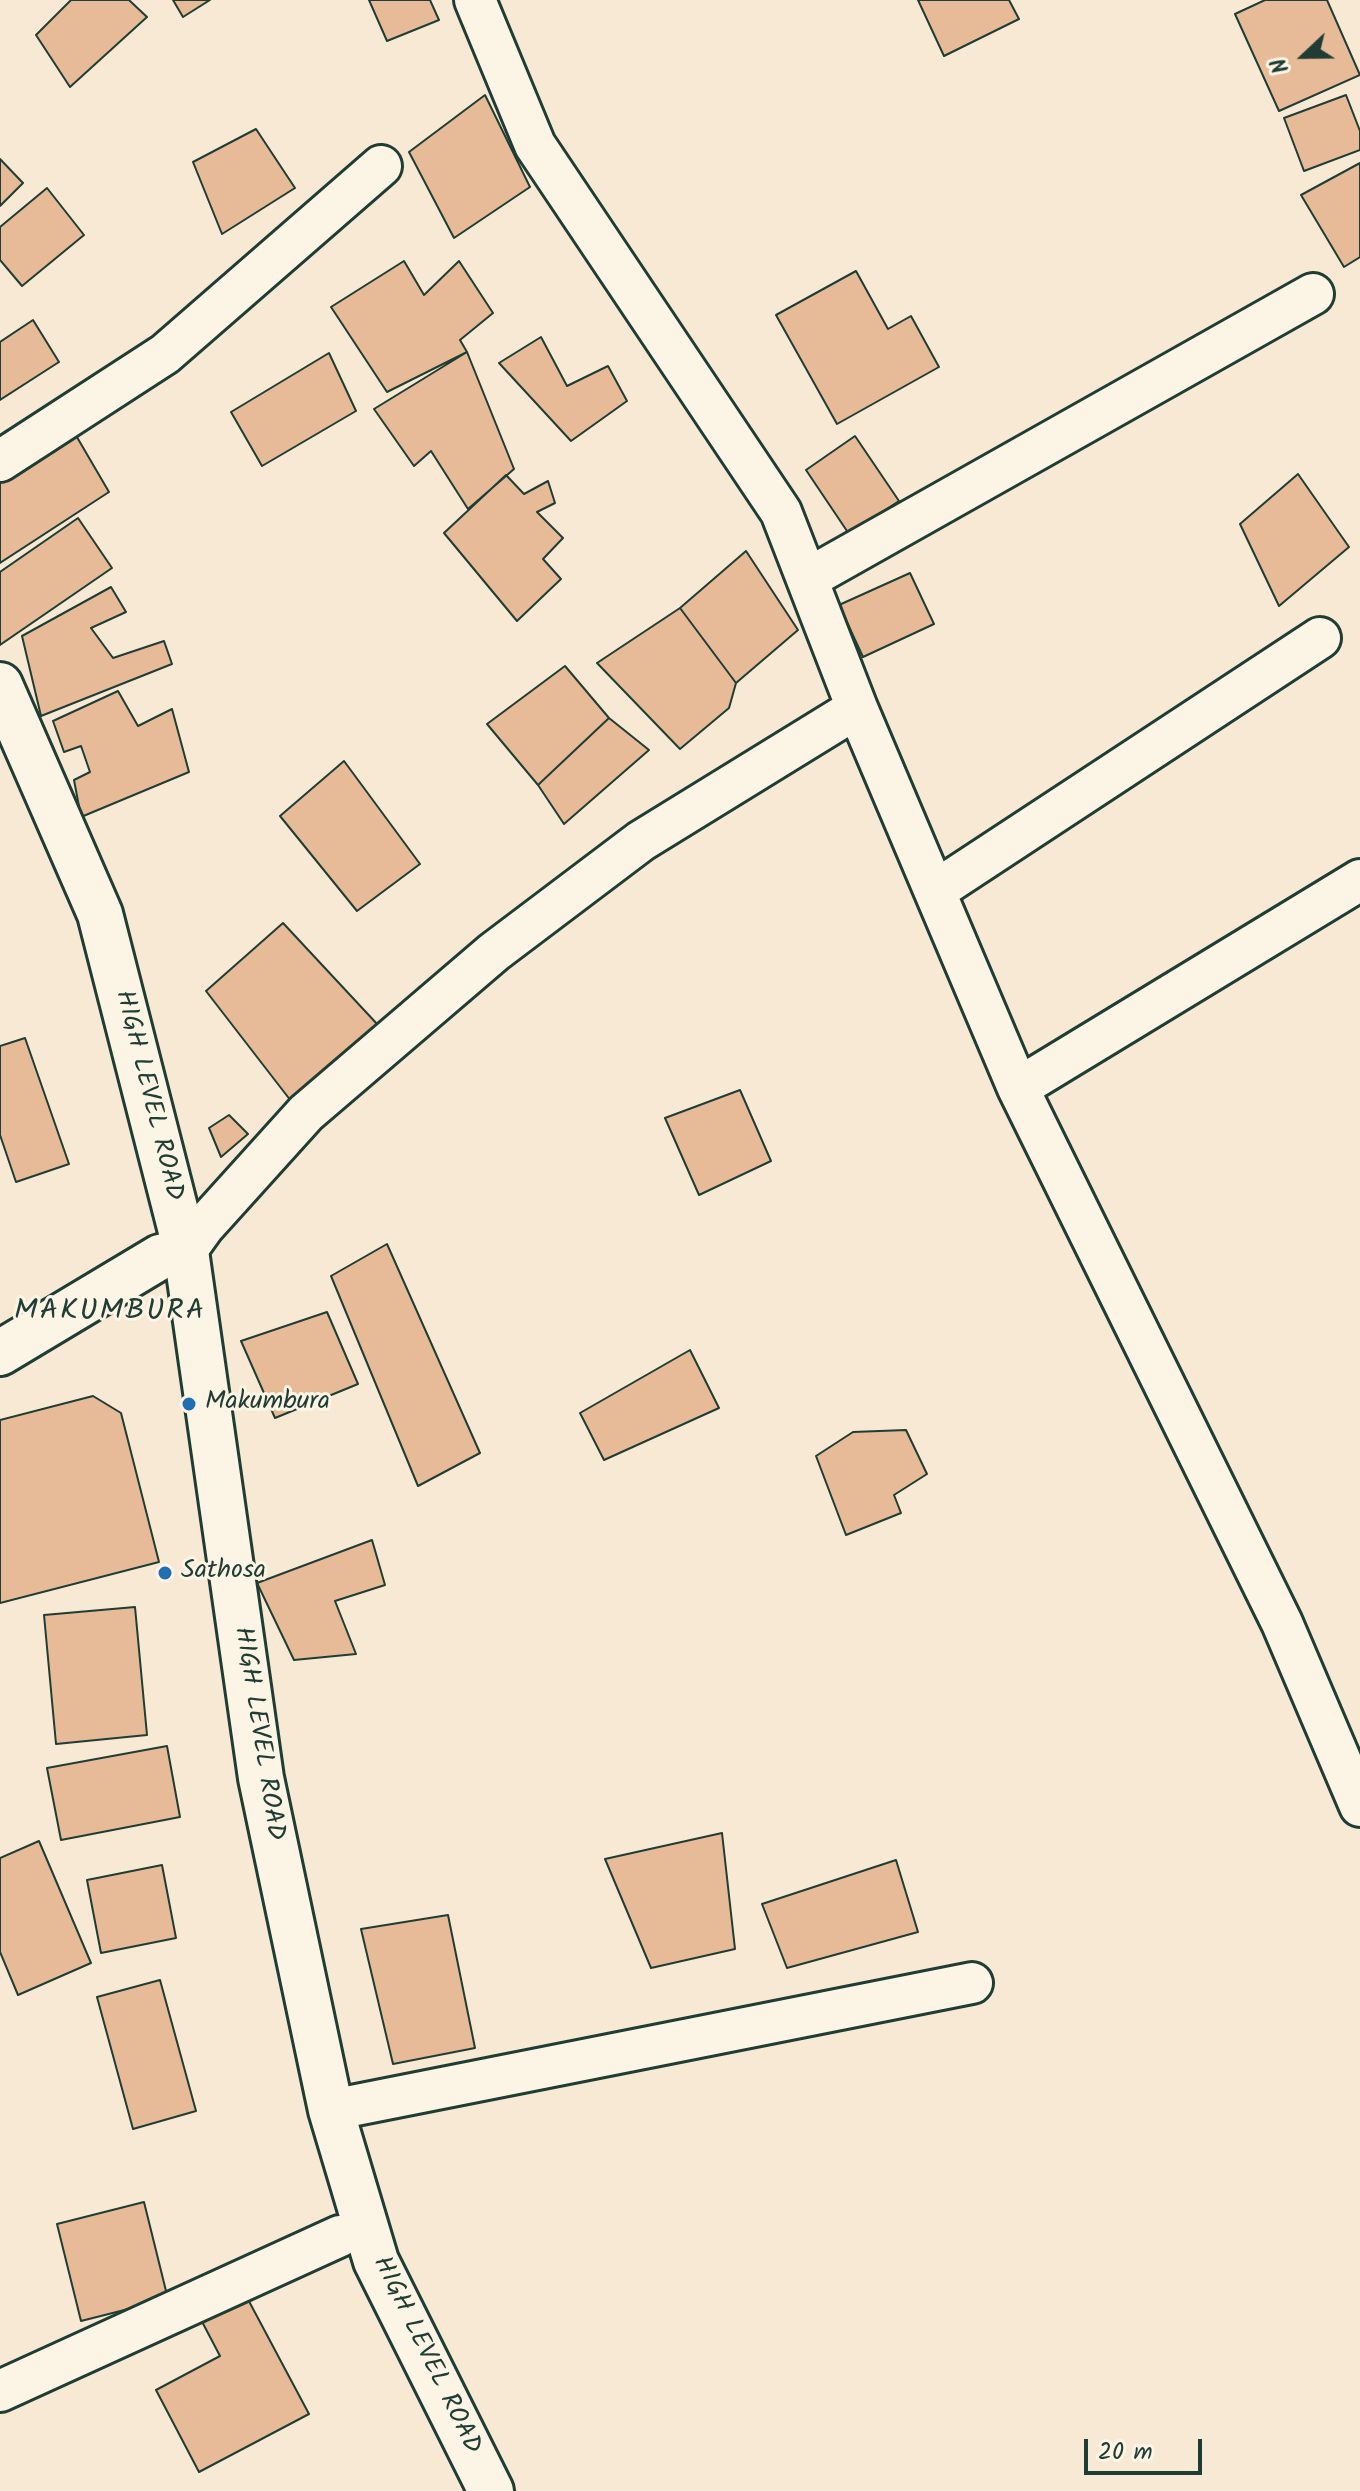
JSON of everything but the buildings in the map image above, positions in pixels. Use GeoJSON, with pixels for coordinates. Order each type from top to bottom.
{"type":"FeatureCollection","features":[{"type":"Feature","properties":{"kind":"main road","name":"HIGH LEVEL ROAD"},"geometry":{"type":"LineString","coordinates":[[0,685],[100,914],[173,1254],[261,1778],[331,2110],[376,2261],[491,2491]]}},
{"type":"Feature","properties":{"kind":"main road","name":"HIGH LEVEL ROAD"},"geometry":{"type":"LineString","coordinates":[[0,751],[75,922],[173,1254],[235,1782],[340,2236],[463,2491]]}},
{"type":"Feature","properties":{"kind":"main road"},"geometry":{"type":"LineString","coordinates":[[0,1353],[173,1254]]}},
{"type":"Feature","properties":{"kind":"street"},"geometry":{"type":"LineString","coordinates":[[475,0],[535,145],[781,512],[857,708],[1018,1088],[1282,1623],[1360,1806]]}},
{"type":"Feature","properties":{"kind":"street"},"geometry":{"type":"LineString","coordinates":[[0,461],[165,354],[381,166]]}},
{"type":"Feature","properties":{"kind":"street"},"geometry":{"type":"LineString","coordinates":[[807,579],[1313,294]]}},
{"type":"Feature","properties":{"kind":"street"},"geometry":{"type":"LineString","coordinates":[[935,891],[1320,638]]}},
{"type":"Feature","properties":{"kind":"street"},"geometry":{"type":"LineString","coordinates":[[173,1254],[204,1226],[306,1113],[494,952],[641,841],[857,708]]}},
{"type":"Feature","properties":{"kind":"street"},"geometry":{"type":"LineString","coordinates":[[1018,1088],[1360,880]]}},
{"type":"Feature","properties":{"kind":"street"},"geometry":{"type":"LineString","coordinates":[[331,2110],[972,1983]]}},
{"type":"Feature","properties":{"kind":"street"},"geometry":{"type":"LineString","coordinates":[[0,2391],[340,2236]]}},
{"type":"Feature","properties":{"kind":"place","name":"Makumbura"},"geometry":{"type":"Point","coordinates":[189,1404]}},
{"type":"Feature","properties":{"kind":"place","name":"Sathosa"},"geometry":{"type":"Point","coordinates":[165,1573]}},
{"type":"Feature","properties":{"kind":"district","name":"MAKUMBURA"},"geometry":{"type":"Point","coordinates":[110,1314]}}]}
